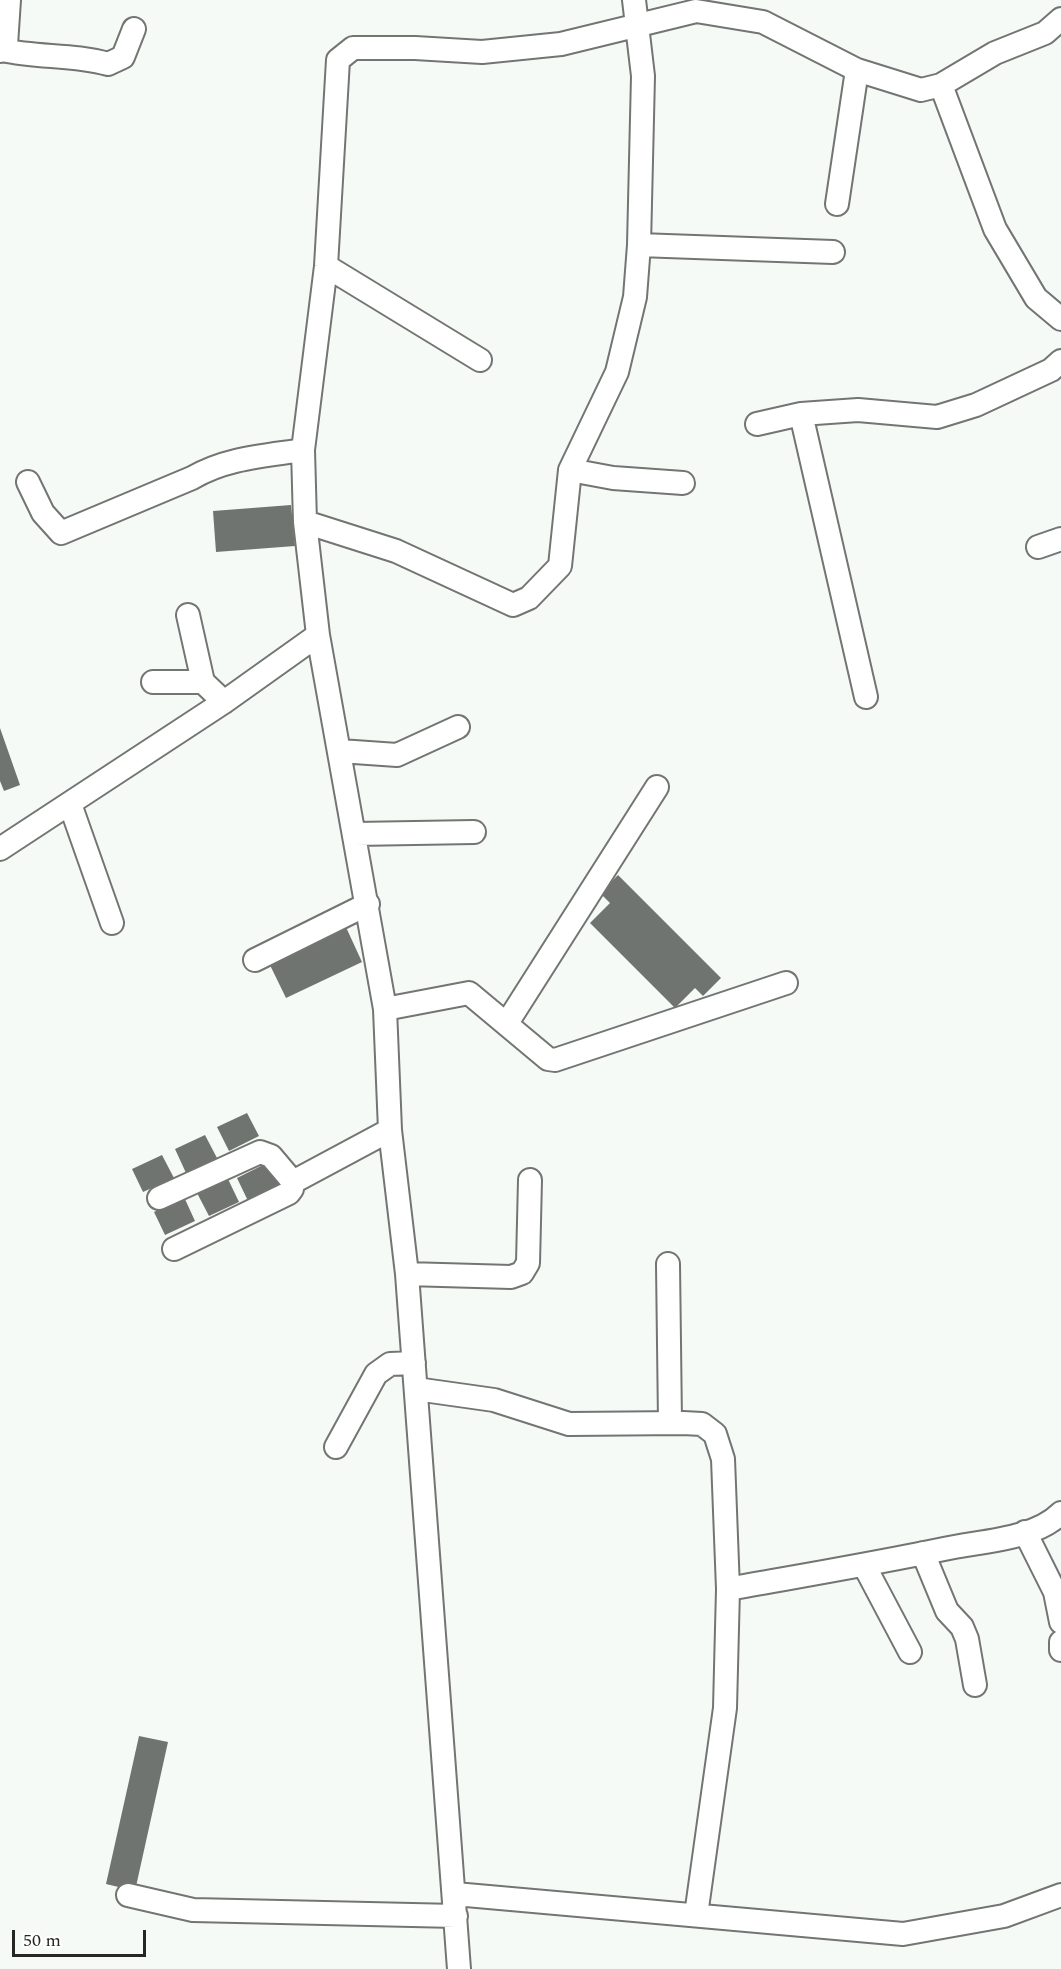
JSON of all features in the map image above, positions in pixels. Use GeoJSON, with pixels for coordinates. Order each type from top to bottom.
{"type":"FeatureCollection","features":[{"type":"Feature","properties":{"kind":"street"},"geometry":{"type":"LineString","coordinates":[[1,50],[6,45],[9,0]]}},
{"type":"Feature","properties":{"kind":"street"},"geometry":{"type":"LineString","coordinates":[[305,522],[396,551],[513,605],[529,598],[560,566],[570,470],[617,372],[634,297],[639,245],[643,76],[634,0]]}},
{"type":"Feature","properties":{"kind":"street"},"geometry":{"type":"LineString","coordinates":[[459,1969],[407,1274],[390,1130],[385,1009],[318,635],[305,522],[303,450],[326,266],[338,60],[353,48],[416,48],[482,52],[561,44],[696,11],[764,22],[857,70],[921,90],[941,85],[995,53],[1045,33],[1061,19]]}},
{"type":"Feature","properties":{"kind":"street"},"geometry":{"type":"LineString","coordinates":[[1,50],[18,54],[86,58],[108,64],[123,57],[134,29]]}},
{"type":"Feature","properties":{"kind":"street"},"geometry":{"type":"LineString","coordinates":[[837,204],[857,70]]}},
{"type":"Feature","properties":{"kind":"street"},"geometry":{"type":"LineString","coordinates":[[941,85],[995,230],[1036,298],[1061,320]]}},
{"type":"Feature","properties":{"kind":"street"},"geometry":{"type":"LineString","coordinates":[[639,245],[833,252]]}},
{"type":"Feature","properties":{"kind":"street"},"geometry":{"type":"LineString","coordinates":[[326,266],[480,360]]}},
{"type":"Feature","properties":{"kind":"street"},"geometry":{"type":"LineString","coordinates":[[757,424],[801,414],[858,410],[937,417],[976,405],[1051,370],[1061,361]]}},
{"type":"Feature","properties":{"kind":"street"},"geometry":{"type":"LineString","coordinates":[[801,414],[866,697]]}},
{"type":"Feature","properties":{"kind":"street"},"geometry":{"type":"LineString","coordinates":[[28,482],[43,513],[61,533],[192,478],[212,466],[303,450]]}},
{"type":"Feature","properties":{"kind":"street"},"geometry":{"type":"LineString","coordinates":[[570,470],[614,478],[683,483]]}},
{"type":"Feature","properties":{"kind":"street"},"geometry":{"type":"LineString","coordinates":[[1038,547],[1061,539]]}},
{"type":"Feature","properties":{"kind":"street"},"geometry":{"type":"LineString","coordinates":[[188,615],[202,682],[224,702]]}},
{"type":"Feature","properties":{"kind":"street"},"geometry":{"type":"LineString","coordinates":[[0,849],[224,702],[318,635]]}},
{"type":"Feature","properties":{"kind":"street"},"geometry":{"type":"LineString","coordinates":[[153,682],[202,682]]}},
{"type":"Feature","properties":{"kind":"street"},"geometry":{"type":"LineString","coordinates":[[340,751],[397,755],[458,728]]}},
{"type":"Feature","properties":{"kind":"street"},"geometry":{"type":"LineString","coordinates":[[507,1023],[657,787]]}},
{"type":"Feature","properties":{"kind":"street"},"geometry":{"type":"LineString","coordinates":[[70,804],[112,923]]}},
{"type":"Feature","properties":{"kind":"street"},"geometry":{"type":"LineString","coordinates":[[355,834],[474,832]]}},
{"type":"Feature","properties":{"kind":"street"},"geometry":{"type":"LineString","coordinates":[[255,960],[368,904]]}},
{"type":"Feature","properties":{"kind":"street"},"geometry":{"type":"LineString","coordinates":[[385,1009],[469,993],[548,1059],[555,1060],[786,983]]}},
{"type":"Feature","properties":{"kind":"street"},"geometry":{"type":"LineString","coordinates":[[293,1182],[390,1130]]}},
{"type":"Feature","properties":{"kind":"street"},"geometry":{"type":"LineString","coordinates":[[159,1198],[260,1152],[271,1156],[293,1182],[289,1193],[174,1249]]}},
{"type":"Feature","properties":{"kind":"street"},"geometry":{"type":"LineString","coordinates":[[407,1274],[511,1276],[522,1273],[528,1263],[530,1180]]}},
{"type":"Feature","properties":{"kind":"street"},"geometry":{"type":"LineString","coordinates":[[668,1264],[670,1422]]}},
{"type":"Feature","properties":{"kind":"street"},"geometry":{"type":"LineString","coordinates":[[336,1447],[376,1374],[390,1364],[414,1363]]}},
{"type":"Feature","properties":{"kind":"street"},"geometry":{"type":"LineString","coordinates":[[416,1389],[494,1400],[568,1424],[670,1422],[702,1424],[715,1434],[723,1459],[728,1589],[725,1708],[696,1915]]}},
{"type":"Feature","properties":{"kind":"street"},"geometry":{"type":"LineString","coordinates":[[728,1589],[864,1565],[1025,1532],[1055,1519],[1061,1513]]}},
{"type":"Feature","properties":{"kind":"street"},"geometry":{"type":"LineString","coordinates":[[1025,1532],[1055,1592],[1061,1622]]}},
{"type":"Feature","properties":{"kind":"street"},"geometry":{"type":"LineString","coordinates":[[923,1553],[947,1611],[962,1627],[967,1639],[975,1685]]}},
{"type":"Feature","properties":{"kind":"street"},"geometry":{"type":"LineString","coordinates":[[864,1565],[910,1652]]}},
{"type":"Feature","properties":{"kind":"street"},"geometry":{"type":"LineString","coordinates":[[1061,1642],[1061,1650]]}},
{"type":"Feature","properties":{"kind":"street"},"geometry":{"type":"LineString","coordinates":[[454,1894],[903,1934],[1004,1916],[1061,1895]]}},
{"type":"Feature","properties":{"kind":"street"},"geometry":{"type":"LineString","coordinates":[[129,1895],[193,1910],[456,1916]]}},
{"type":"Feature","properties":{"kind":"building"},"geometry":{"type":"Polygon","coordinates":[[[291,505],[295,546],[216,552],[213,511],[291,505]]]}},
{"type":"Feature","properties":{"kind":"building"},"geometry":{"type":"Polygon","coordinates":[[[0,728],[20,785],[4,791],[0,781],[0,728]]]}},
{"type":"Feature","properties":{"kind":"building"},"geometry":{"type":"Polygon","coordinates":[[[618,875],[721,978],[703,996],[695,988],[675,1008],[590,923],[610,903],[600,893],[618,875]]]}},
{"type":"Feature","properties":{"kind":"building"},"geometry":{"type":"Polygon","coordinates":[[[345,925],[362,962],[286,998],[268,961],[345,925]]]}},
{"type":"Feature","properties":{"kind":"building"},"geometry":{"type":"Polygon","coordinates":[[[247,1113],[259,1136],[229,1151],[217,1127],[247,1113]]]}},
{"type":"Feature","properties":{"kind":"building"},"geometry":{"type":"Polygon","coordinates":[[[205,1135],[217,1158],[186,1173],[175,1149],[205,1135]]]}},
{"type":"Feature","properties":{"kind":"building"},"geometry":{"type":"Polygon","coordinates":[[[162,1155],[174,1178],[143,1192],[132,1169],[162,1155]]]}},
{"type":"Feature","properties":{"kind":"building"},"geometry":{"type":"Polygon","coordinates":[[[267,1163],[279,1186],[248,1201],[237,1178],[267,1163]]]}},
{"type":"Feature","properties":{"kind":"building"},"geometry":{"type":"Polygon","coordinates":[[[228,1179],[239,1202],[209,1216],[197,1193],[228,1179]]]}},
{"type":"Feature","properties":{"kind":"building"},"geometry":{"type":"Polygon","coordinates":[[[184,1197],[195,1221],[165,1235],[154,1212],[184,1197]]]}},
{"type":"Feature","properties":{"kind":"building"},"geometry":{"type":"Polygon","coordinates":[[[139,1736],[168,1742],[135,1891],[106,1884],[139,1736]]]}}]}
